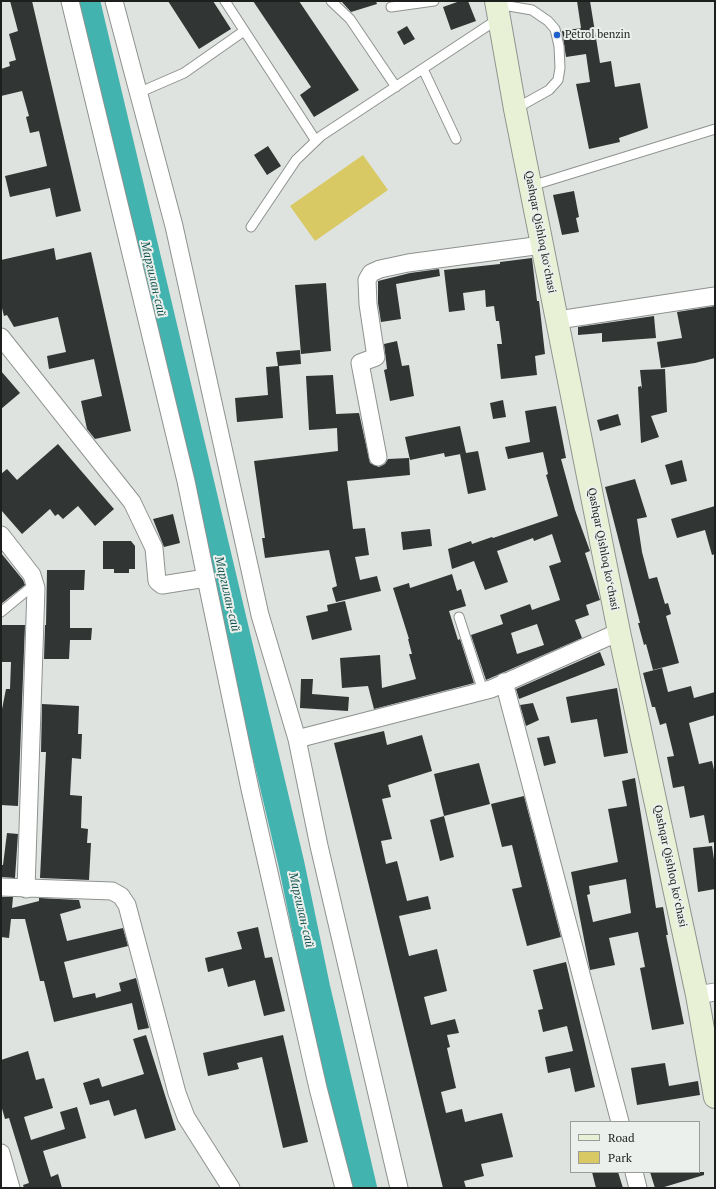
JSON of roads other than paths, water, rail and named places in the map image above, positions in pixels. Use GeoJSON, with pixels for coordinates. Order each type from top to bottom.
{"type":"FeatureCollection","features":[{"type":"Feature","properties":{"kind":"main road","name":"Qashqar Qishloq koʻchasi"},"geometry":{"type":"LineString","coordinates":[[497,8],[515,109],[619,632],[706,994],[715,1097]]}},
{"type":"Feature","properties":{"kind":"street"},"geometry":{"type":"LineString","coordinates":[[70,1],[186,481],[252,796],[318,1088],[344,1188]]}},
{"type":"Feature","properties":{"kind":"street"},"geometry":{"type":"LineString","coordinates":[[114,1],[174,226],[260,615],[297,739],[319,846],[399,1188]]}},
{"type":"Feature","properties":{"kind":"street"},"geometry":{"type":"LineString","coordinates":[[378,457],[360,363],[376,357],[368,304],[367,280],[371,273],[380,269],[408,263],[542,245]]}},
{"type":"Feature","properties":{"kind":"street"},"geometry":{"type":"LineString","coordinates":[[558,320],[715,296]]}},
{"type":"Feature","properties":{"kind":"street"},"geometry":{"type":"LineString","coordinates":[[1,337],[132,502],[154,548],[156,581],[162,585],[206,578]]}},
{"type":"Feature","properties":{"kind":"street"},"geometry":{"type":"LineString","coordinates":[[1,535],[32,574],[36,588],[26,889]]}},
{"type":"Feature","properties":{"kind":"street"},"geometry":{"type":"LineString","coordinates":[[297,739],[483,691],[619,632]]}},
{"type":"Feature","properties":{"kind":"street"},"geometry":{"type":"LineString","coordinates":[[504,682],[620,1121]]}},
{"type":"Feature","properties":{"kind":"street"},"geometry":{"type":"LineString","coordinates":[[1,887],[112,891],[121,896],[127,905],[177,1093],[186,1118],[231,1188]]}},
{"type":"Feature","properties":{"kind":"street"},"geometry":{"type":"LineString","coordinates":[[1,1153],[11,1188]]}},
{"type":"Feature","properties":{"kind":"street"},"geometry":{"type":"LineString","coordinates":[[634,1173],[638,1188]]}},
{"type":"Feature","properties":{"kind":"lane"},"geometry":{"type":"LineString","coordinates":[[226,1],[316,141]]}},
{"type":"Feature","properties":{"kind":"lane"},"geometry":{"type":"LineString","coordinates":[[331,1],[350,19],[396,87]]}},
{"type":"Feature","properties":{"kind":"lane"},"geometry":{"type":"LineString","coordinates":[[391,7],[434,1]]}},
{"type":"Feature","properties":{"kind":"lane"},"geometry":{"type":"LineString","coordinates":[[251,227],[296,160],[321,136],[423,69],[497,8],[532,10],[548,21],[555,29],[559,46],[560,68],[558,80],[549,90],[515,109]]}},
{"type":"Feature","properties":{"kind":"lane"},"geometry":{"type":"LineString","coordinates":[[138,93],[184,73],[244,31]]}},
{"type":"Feature","properties":{"kind":"lane"},"geometry":{"type":"LineString","coordinates":[[423,69],[456,139]]}},
{"type":"Feature","properties":{"kind":"lane"},"geometry":{"type":"LineString","coordinates":[[531,186],[715,129]]}},
{"type":"Feature","properties":{"kind":"lane"},"geometry":{"type":"LineString","coordinates":[[1,612],[35,584]]}},
{"type":"Feature","properties":{"kind":"lane"},"geometry":{"type":"LineString","coordinates":[[459,617],[483,691]]}},
{"type":"Feature","properties":{"kind":"waterway","name":"Маргилан-сай"},"geometry":{"type":"LineString","coordinates":[[87,1],[291,862],[317,987],[364,1188]]}},
{"type":"Feature","properties":{"kind":"place","name":"Petrol benzin"},"geometry":{"type":"Point","coordinates":[557,35]}}]}
